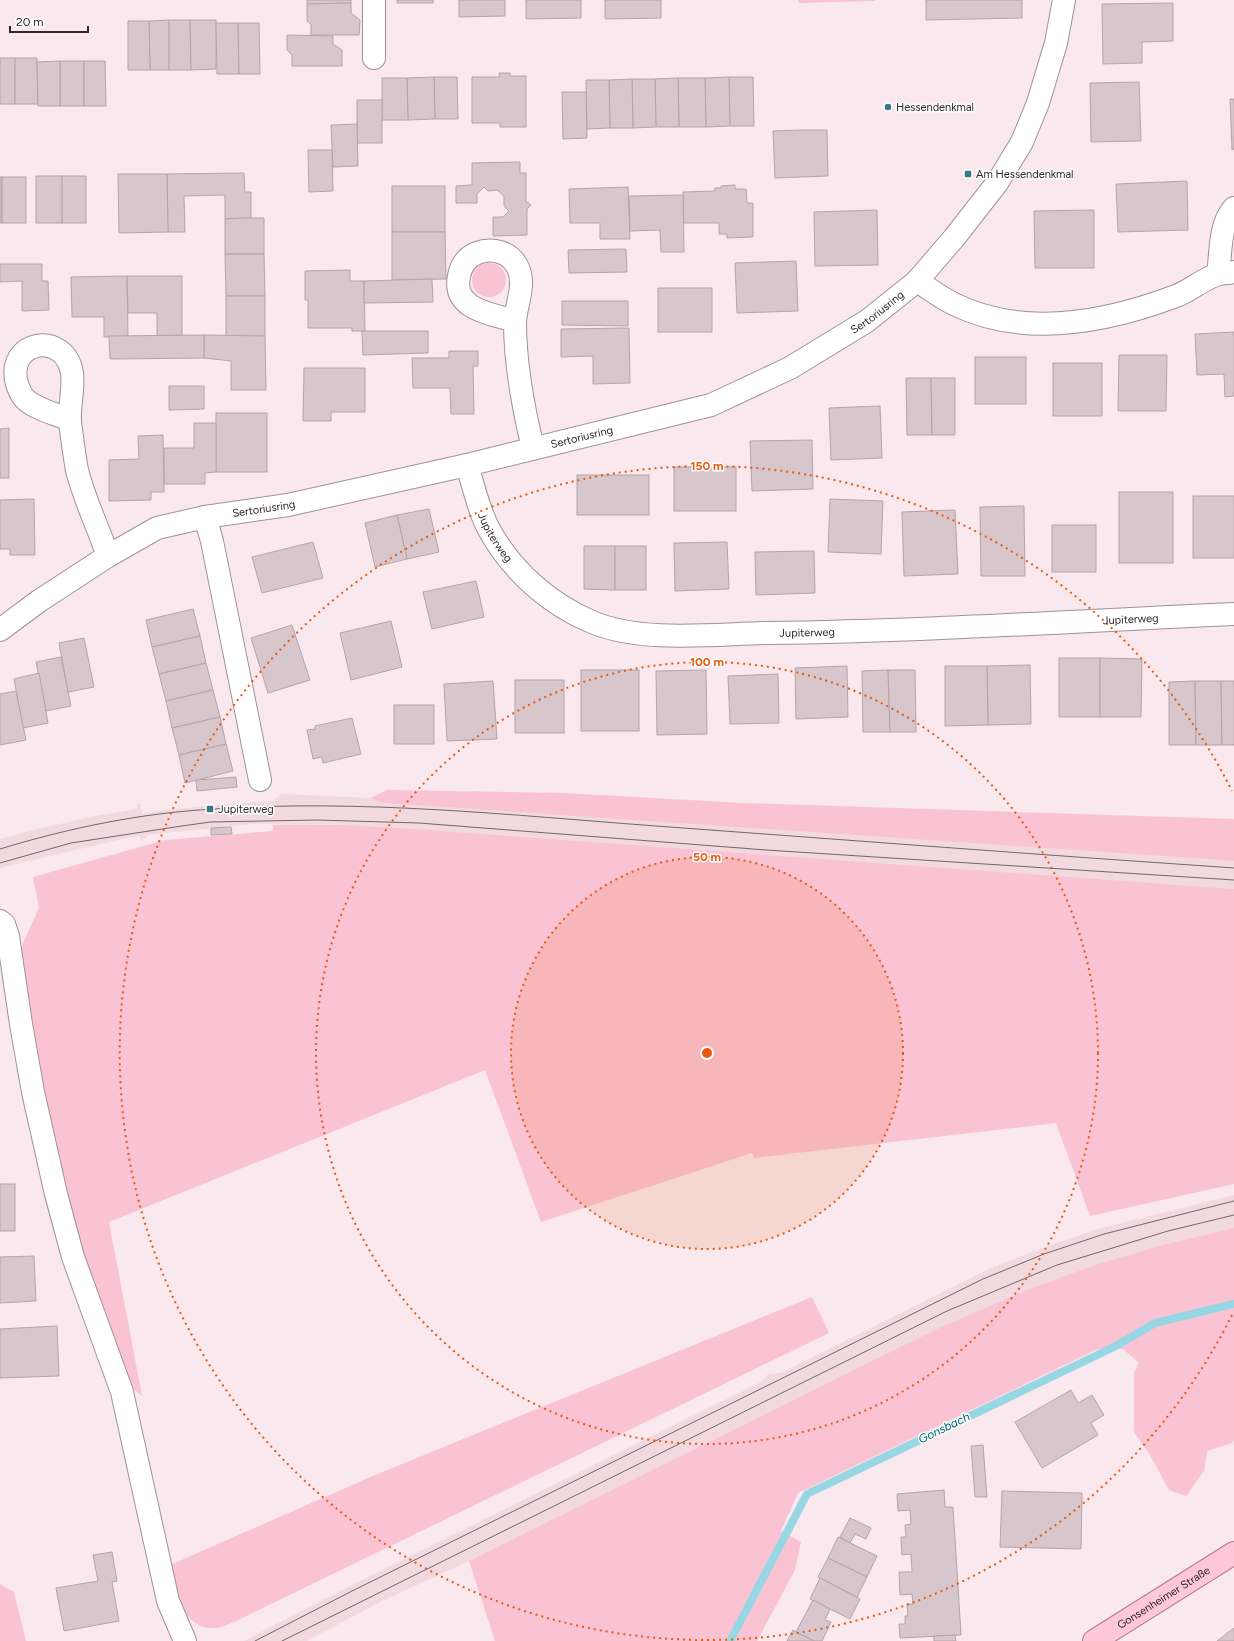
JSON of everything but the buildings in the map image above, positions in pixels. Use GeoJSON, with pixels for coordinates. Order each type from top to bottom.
{"type":"FeatureCollection","features":[{"type":"Feature","properties":{"kind":"main road","name":"Gonsenheimer Straße"},"geometry":{"type":"LineString","coordinates":[[1094,1641],[1234,1553]]}},
{"type":"Feature","properties":{"kind":"street"},"geometry":{"type":"LineString","coordinates":[[374,0],[374,58]]}},
{"type":"Feature","properties":{"kind":"street","name":"Sertoriusring"},"geometry":{"type":"LineString","coordinates":[[0,630],[39,601],[108,556],[157,528],[205,517],[288,505],[467,465],[711,405],[790,368],[867,321],[917,281],[954,238],[997,183],[1022,142],[1038,104],[1056,43],[1064,0]]}},
{"type":"Feature","properties":{"kind":"street"},"geometry":{"type":"LineString","coordinates":[[917,281],[955,305],[983,315],[1017,323],[1046,324],[1083,322],[1120,313],[1176,296],[1226,273],[1222,238],[1230,212],[1234,208]]}},
{"type":"Feature","properties":{"kind":"street"},"geometry":{"type":"LineString","coordinates":[[515,322],[520,391],[532,448]]}},
{"type":"Feature","properties":{"kind":"street"},"geometry":{"type":"LineString","coordinates":[[70,420],[77,470],[108,556]]}},
{"type":"Feature","properties":{"kind":"street","name":"Jupiterweg"},"geometry":{"type":"LineString","coordinates":[[467,465],[490,533],[520,573],[549,598],[584,619],[624,632],[657,635],[843,632],[1234,614]]}},
{"type":"Feature","properties":{"kind":"street"},"geometry":{"type":"LineString","coordinates":[[205,517],[212,541],[260,780]]}},
{"type":"Feature","properties":{"kind":"street"},"geometry":{"type":"LineString","coordinates":[[0,921],[4,924],[8,936],[22,1031],[56,1194],[73,1257],[122,1392],[168,1600],[185,1641]]}},
{"type":"Feature","properties":{"kind":"shaded area"},"geometry":{"type":"Polygon","coordinates":[[[798,0],[875,0],[875,1],[799,3],[798,0]]]}},
{"type":"Feature","properties":{"kind":"shaded area"},"geometry":{"type":"Polygon","coordinates":[[[489,263],[501,268],[506,280],[501,292],[489,297],[477,292],[472,280],[477,268],[489,263]]]}},
{"type":"Feature","properties":{"kind":"shaded area"},"geometry":{"type":"Polygon","coordinates":[[[387,790],[563,793],[743,803],[1234,819],[1234,861],[384,803],[370,798],[387,790]]]}},
{"type":"Feature","properties":{"kind":"shaded area"},"geometry":{"type":"Polygon","coordinates":[[[282,794],[370,798],[384,803],[1234,861],[1234,889],[346,825],[253,824],[147,835],[147,838],[140,840],[140,836],[126,838],[0,868],[0,839],[29,831],[95,816],[137,809],[137,804],[140,804],[142,813],[213,805],[273,801],[282,794]]]}},
{"type":"Feature","properties":{"kind":"shaded area"},"geometry":{"type":"Polygon","coordinates":[[[273,825],[346,825],[416,829],[1234,889],[1234,1184],[1090,1216],[1056,1123],[754,1158],[752,1153],[541,1222],[485,1070],[109,1222],[142,1396],[126,1383],[77,1242],[47,1124],[19,952],[39,908],[33,877],[165,840],[273,831],[273,825]]]}},
{"type":"Feature","properties":{"kind":"shaded area"},"geometry":{"type":"Polygon","coordinates":[[[1234,1195],[1234,1228],[1162,1245],[1095,1265],[1029,1289],[941,1327],[662,1467],[469,1561],[380,1602],[307,1641],[244,1641],[342,1590],[763,1381],[768,1374],[781,1373],[989,1269],[1037,1250],[1101,1228],[1234,1195]]]}},
{"type":"Feature","properties":{"kind":"shaded area"},"geometry":{"type":"Polygon","coordinates":[[[1234,1228],[1234,1440],[1232,1443],[1207,1451],[1204,1471],[1186,1496],[1169,1490],[1150,1455],[1134,1432],[1134,1373],[1139,1363],[1123,1349],[1098,1349],[798,1493],[781,1531],[801,1542],[795,1570],[757,1641],[495,1641],[469,1561],[941,1327],[1029,1289],[1095,1265],[1162,1245],[1234,1228]]]}},
{"type":"Feature","properties":{"kind":"shaded area"},"geometry":{"type":"Polygon","coordinates":[[[812,1297],[829,1333],[234,1622],[218,1628],[205,1627],[195,1623],[188,1616],[177,1597],[168,1566],[375,1475],[812,1297]]]}},
{"type":"Feature","properties":{"kind":"shaded area"},"geometry":{"type":"Polygon","coordinates":[[[0,1584],[14,1592],[26,1641],[0,1641],[0,1584]]]}},
{"type":"Feature","properties":{"kind":"waterway","name":"Gonsbach"},"geometry":{"type":"LineString","coordinates":[[730,1641],[807,1494],[1114,1347],[1155,1323],[1234,1304]]}},
{"type":"Feature","properties":{"kind":"tram line"},"geometry":{"type":"LineString","coordinates":[[0,849],[79,828],[159,814],[269,806],[324,806],[380,807],[490,813],[1234,868]]}},
{"type":"Feature","properties":{"kind":"tram line"},"geometry":{"type":"LineString","coordinates":[[0,863],[71,843],[210,822],[317,820],[419,823],[766,850],[1234,880]]}},
{"type":"Feature","properties":{"kind":"tram line"},"geometry":{"type":"LineString","coordinates":[[255,1641],[352,1591],[983,1279],[1044,1254],[1104,1234],[1234,1201]]}},
{"type":"Feature","properties":{"kind":"tram line"},"geometry":{"type":"LineString","coordinates":[[282,1641],[947,1311],[1057,1265],[1168,1231],[1234,1215]]}},
{"type":"Feature","properties":{"kind":"place","name":"Hessendenkmal"},"geometry":{"type":"Point","coordinates":[888,107]}},
{"type":"Feature","properties":{"kind":"place","name":"Am Hessendenkmal"},"geometry":{"type":"Point","coordinates":[968,174]}},
{"type":"Feature","properties":{"kind":"place","name":"Jupiterweg"},"geometry":{"type":"Point","coordinates":[210,809]}}]}
